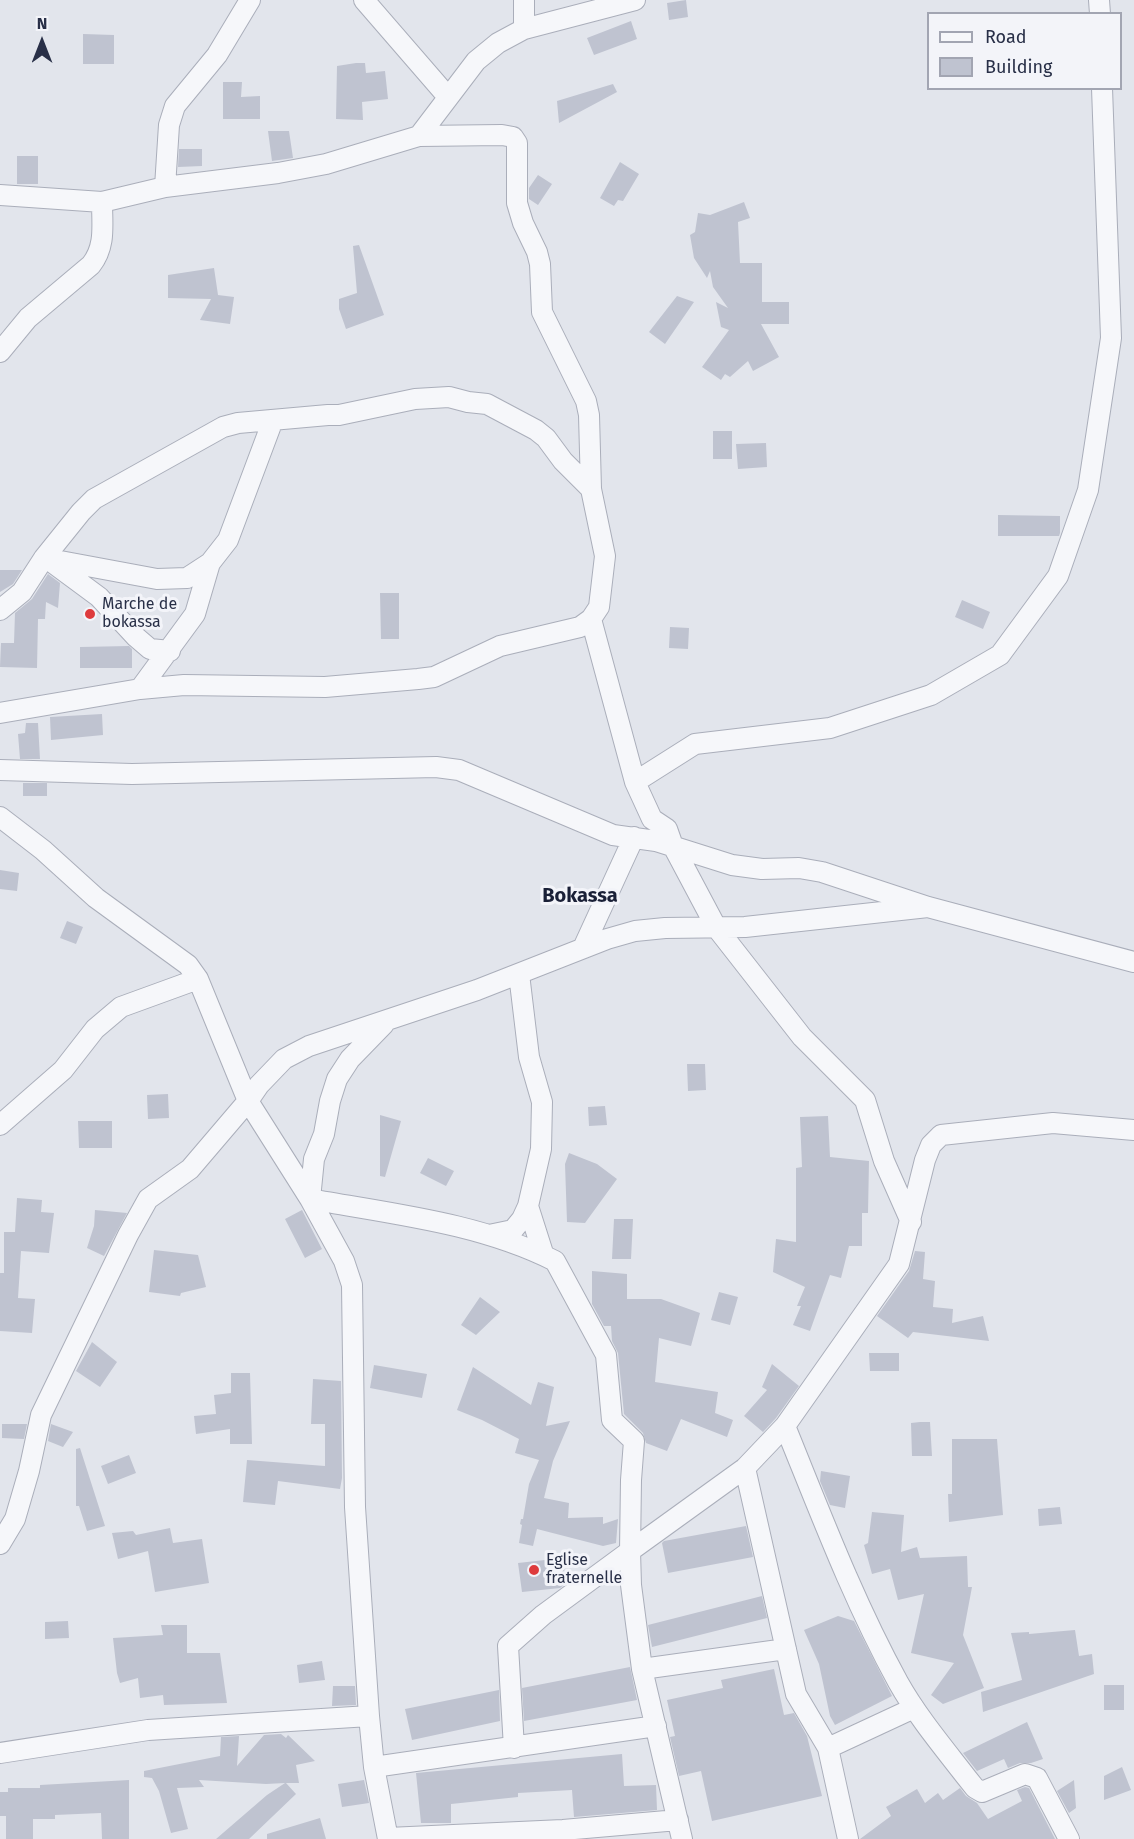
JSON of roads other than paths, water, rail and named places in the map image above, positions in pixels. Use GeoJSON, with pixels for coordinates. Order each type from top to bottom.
{"type":"FeatureCollection","features":[{"type":"Feature","properties":{"kind":"street"},"geometry":{"type":"LineString","coordinates":[[165,187],[169,124],[175,106],[217,55],[250,0]]}},
{"type":"Feature","properties":{"kind":"street"},"geometry":{"type":"LineString","coordinates":[[364,0],[448,97]]}},
{"type":"Feature","properties":{"kind":"street"},"geometry":{"type":"LineString","coordinates":[[524,0],[524,29]]}},
{"type":"Feature","properties":{"kind":"street"},"geometry":{"type":"LineString","coordinates":[[419,136],[476,61],[498,43],[524,29],[635,0]]}},
{"type":"Feature","properties":{"kind":"street"},"geometry":{"type":"LineString","coordinates":[[635,782],[695,744],[830,728],[931,695],[1000,655],[1058,576],[1088,490],[1111,338],[1102,90]]}},
{"type":"Feature","properties":{"kind":"street"},"geometry":{"type":"LineString","coordinates":[[0,195],[102,202],[165,187],[316,166],[419,136],[502,135],[513,137],[517,143],[517,203],[540,264],[542,312],[586,400],[589,415],[591,489],[605,556],[599,607],[580,627],[500,646],[434,676],[325,687],[184,685],[140,689],[0,713]]}},
{"type":"Feature","properties":{"kind":"street"},"geometry":{"type":"LineString","coordinates":[[0,352],[28,318],[91,265],[99,254],[102,239],[102,202]]}},
{"type":"Feature","properties":{"kind":"street"},"geometry":{"type":"LineString","coordinates":[[0,610],[22,592],[44,558],[94,499],[223,427],[238,423],[339,415],[416,399],[449,397],[487,404],[536,430],[546,438],[563,461],[591,489]]}},
{"type":"Feature","properties":{"kind":"street"},"geometry":{"type":"LineString","coordinates":[[44,558],[157,579],[187,578],[210,563],[228,540],[273,420]]}},
{"type":"Feature","properties":{"kind":"street"},"geometry":{"type":"LineString","coordinates":[[44,558],[69,573],[99,597],[136,638],[150,649],[170,651]]}},
{"type":"Feature","properties":{"kind":"street"},"geometry":{"type":"LineString","coordinates":[[140,689],[195,614],[210,563]]}},
{"type":"Feature","properties":{"kind":"street"},"geometry":{"type":"LineString","coordinates":[[591,618],[635,782],[652,819],[667,829],[673,846],[716,927],[802,1037],[866,1100],[884,1161],[910,1222]]}},
{"type":"Feature","properties":{"kind":"street"},"geometry":{"type":"LineString","coordinates":[[0,770],[132,774],[436,766],[459,770],[613,835],[656,841],[732,865],[762,869],[798,868],[822,872],[928,907],[1134,962]]}},
{"type":"Feature","properties":{"kind":"street"},"geometry":{"type":"LineString","coordinates":[[0,817],[43,850],[96,898],[188,965],[198,979],[248,1101],[310,1199],[344,1261],[352,1286],[355,1507],[369,1716],[374,1767],[388,1839],[563,1830],[680,1829],[642,1669],[631,1584],[631,1480],[634,1441],[612,1420],[606,1355],[555,1261],[543,1253],[488,1235],[310,1199]]}},
{"type":"Feature","properties":{"kind":"street"},"geometry":{"type":"LineString","coordinates":[[583,948],[634,837]]}},
{"type":"Feature","properties":{"kind":"street"},"geometry":{"type":"LineString","coordinates":[[0,1544],[15,1520],[29,1471],[41,1414],[128,1235],[148,1199],[190,1169],[259,1085],[284,1059],[296,1052],[519,975],[583,948],[635,931],[665,928],[745,927],[928,907]]}},
{"type":"Feature","properties":{"kind":"street"},"geometry":{"type":"LineString","coordinates":[[488,1235],[513,1230],[522,1219],[528,1206],[541,1149],[542,1102],[529,1057],[519,975]]}},
{"type":"Feature","properties":{"kind":"street"},"geometry":{"type":"LineString","coordinates":[[0,1125],[63,1070],[95,1029],[121,1007],[198,979]]}},
{"type":"Feature","properties":{"kind":"street"},"geometry":{"type":"LineString","coordinates":[[310,1199],[314,1159],[324,1134],[337,1079],[350,1059],[386,1022]]}},
{"type":"Feature","properties":{"kind":"street"},"geometry":{"type":"LineString","coordinates":[[514,1748],[508,1646],[543,1615],[745,1468],[785,1426],[899,1263],[930,1145],[941,1135],[1053,1123],[1134,1130]]}},
{"type":"Feature","properties":{"kind":"street"},"geometry":{"type":"LineString","coordinates":[[528,1206],[543,1253]]}},
{"type":"Feature","properties":{"kind":"street"},"geometry":{"type":"LineString","coordinates":[[785,1426],[860,1607],[898,1682],[914,1708],[975,1788],[982,1792],[1025,1774],[1037,1778],[1069,1839]]}},
{"type":"Feature","properties":{"kind":"street"},"geometry":{"type":"LineString","coordinates":[[745,1468],[796,1694],[828,1748],[847,1839]]}},
{"type":"Feature","properties":{"kind":"street"},"geometry":{"type":"LineString","coordinates":[[642,1669],[786,1648]]}},
{"type":"Feature","properties":{"kind":"street"},"geometry":{"type":"LineString","coordinates":[[828,1748],[914,1708]]}},
{"type":"Feature","properties":{"kind":"street"},"geometry":{"type":"LineString","coordinates":[[0,1753],[148,1730],[369,1716]]}},
{"type":"Feature","properties":{"kind":"street"},"geometry":{"type":"LineString","coordinates":[[374,1767],[656,1726]]}},
{"type":"Feature","properties":{"kind":"place","name":"Marche de bokassa"},"geometry":{"type":"Point","coordinates":[90,614]}},
{"type":"Feature","properties":{"kind":"place","name":"Eglise fraternelle"},"geometry":{"type":"Point","coordinates":[534,1570]}},
{"type":"Feature","properties":{"kind":"district","name":"Bokassa"},"geometry":{"type":"Point","coordinates":[580,896]}}]}
